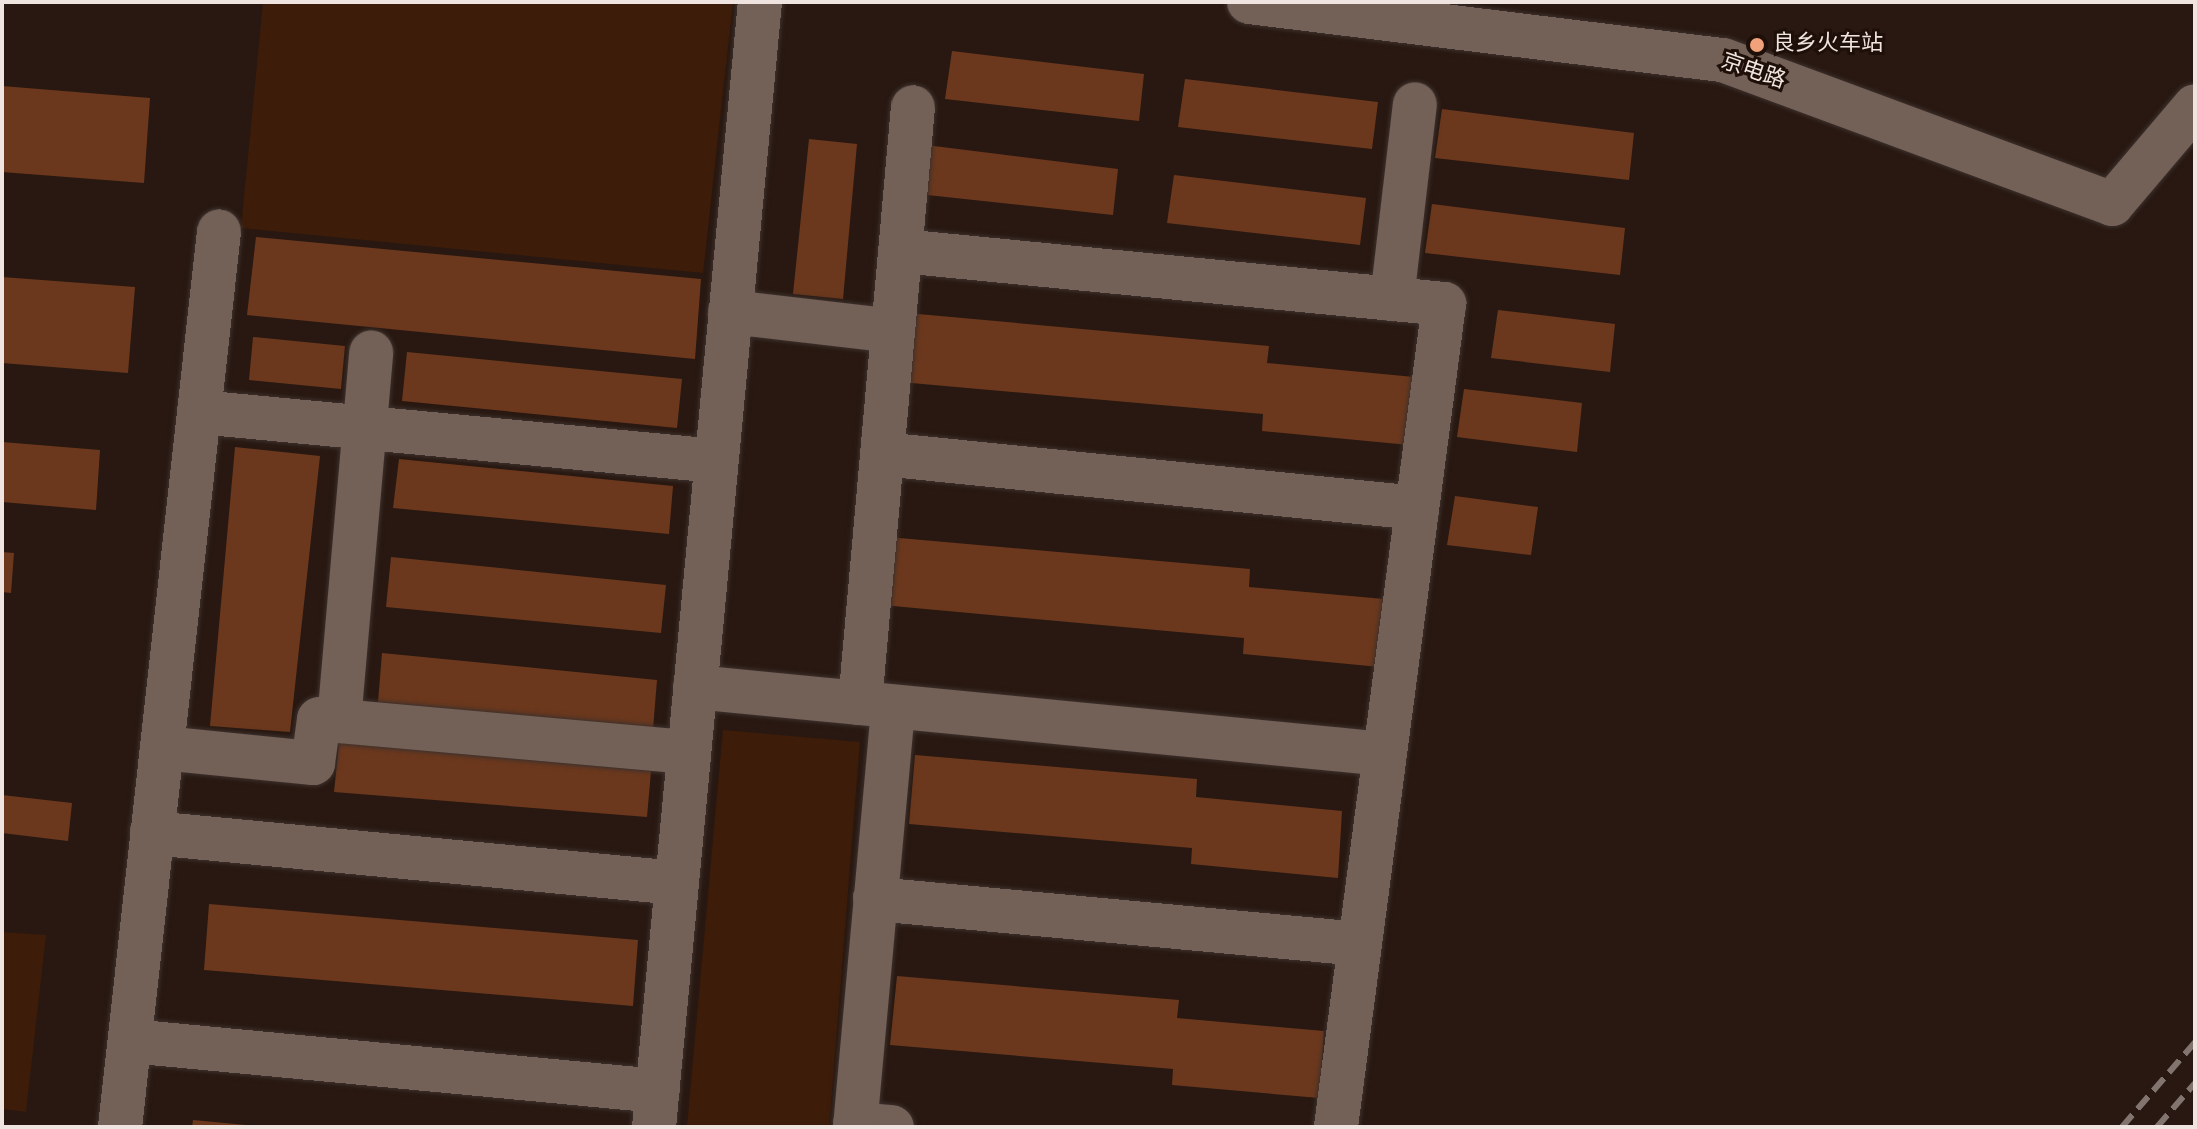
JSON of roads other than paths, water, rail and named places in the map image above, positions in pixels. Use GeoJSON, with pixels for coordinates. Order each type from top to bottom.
{"type":"FeatureCollection","features":[{"type":"Feature","properties":{"kind":"street"},"geometry":{"type":"LineString","coordinates":[[130,1041],[656,1109],[760,2]]}},
{"type":"Feature","properties":{"kind":"street","name":"京电路"},"geometry":{"type":"LineString","coordinates":[[1249,2],[1723,60],[2112,204],[2195,106]]}},
{"type":"Feature","properties":{"kind":"street"},"geometry":{"type":"LineString","coordinates":[[1392,299],[1415,104]]}},
{"type":"Feature","properties":{"kind":"street"},"geometry":{"type":"LineString","coordinates":[[867,1126],[875,899],[882,454],[913,107]]}},
{"type":"Feature","properties":{"kind":"street"},"geometry":{"type":"LineString","coordinates":[[120,1127],[219,231]]}},
{"type":"Feature","properties":{"kind":"street"},"geometry":{"type":"LineString","coordinates":[[901,251],[1444,304],[1336,1127]]}},
{"type":"Feature","properties":{"kind":"street"},"geometry":{"type":"LineString","coordinates":[[730,312],[893,331]]}},
{"type":"Feature","properties":{"kind":"street"},"geometry":{"type":"LineString","coordinates":[[339,721],[371,352]]}},
{"type":"Feature","properties":{"kind":"street"},"geometry":{"type":"LineString","coordinates":[[199,412],[716,461]]}},
{"type":"Feature","properties":{"kind":"street"},"geometry":{"type":"LineString","coordinates":[[882,454],[1417,508]]}},
{"type":"Feature","properties":{"kind":"street"},"geometry":{"type":"LineString","coordinates":[[695,687],[1385,754]]}},
{"type":"Feature","properties":{"kind":"street"},"geometry":{"type":"LineString","coordinates":[[162,748],[313,763],[319,719],[689,752]]}},
{"type":"Feature","properties":{"kind":"street"},"geometry":{"type":"LineString","coordinates":[[152,833],[677,883]]}},
{"type":"Feature","properties":{"kind":"street"},"geometry":{"type":"LineString","coordinates":[[875,899],[1360,944]]}},
{"type":"Feature","properties":{"kind":"railway"},"geometry":{"type":"LineString","coordinates":[[2122,1127],[2195,1042]]}},
{"type":"Feature","properties":{"kind":"railway"},"geometry":{"type":"LineString","coordinates":[[2157,1127],[2195,1083]]}},
{"type":"Feature","properties":{"kind":"place","name":"良乡火车站"},"geometry":{"type":"Point","coordinates":[1757,45]}}]}
